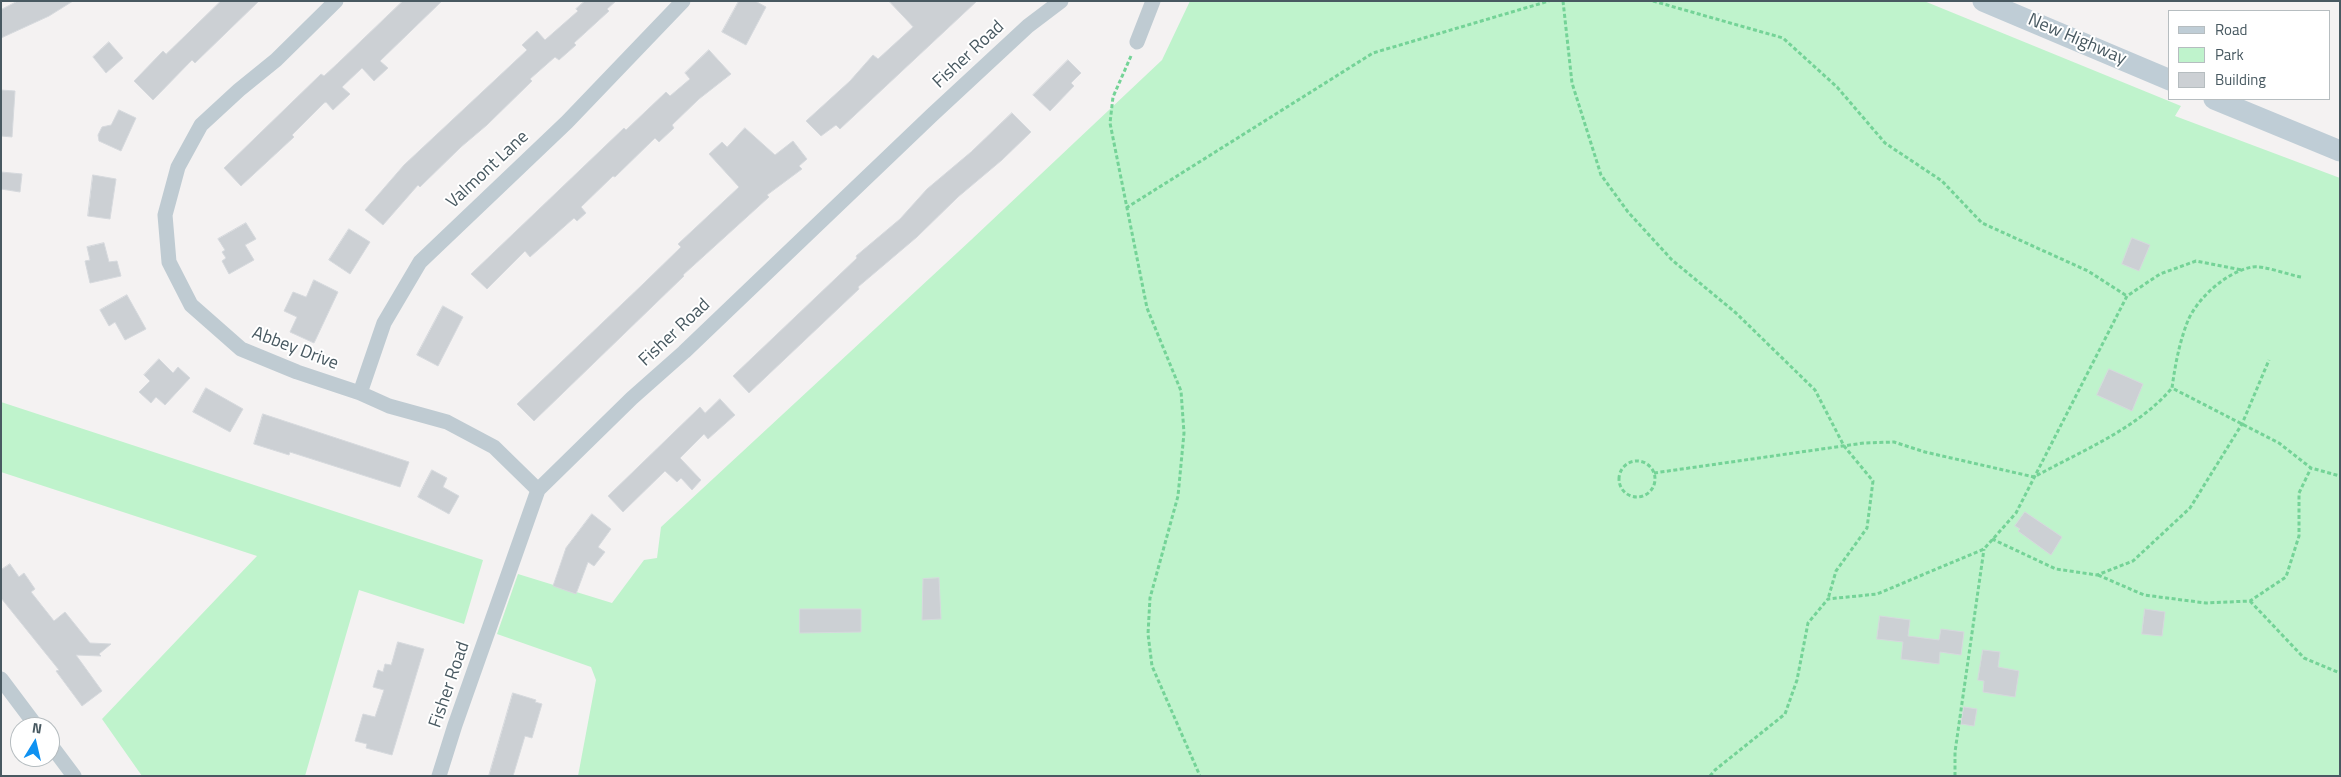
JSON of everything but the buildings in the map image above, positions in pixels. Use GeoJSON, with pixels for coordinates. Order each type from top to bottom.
{"type":"FeatureCollection","features":[{"type":"Feature","properties":{"kind":"street","name":"Abbey Drive"},"geometry":{"type":"LineString","coordinates":[[336,1],[276,60],[239,90],[201,125],[178,167],[165,215],[169,262],[191,305],[241,349],[297,372],[360,393],[389,406],[447,422],[494,447],[538,490]]}},
{"type":"Feature","properties":{"kind":"street","name":"Valmont Lane"},"geometry":{"type":"LineString","coordinates":[[360,393],[384,323],[420,262],[567,122],[683,1]]}},
{"type":"Feature","properties":{"kind":"street","name":"Fisher Road"},"geometry":{"type":"LineString","coordinates":[[439,776],[455,725],[538,490],[632,398],[684,352],[939,109],[1028,26],[1061,1]]}},
{"type":"Feature","properties":{"kind":"street"},"geometry":{"type":"LineString","coordinates":[[1137,42],[1154,1]]}},
{"type":"Feature","properties":{"kind":"street","name":"New Highway"},"geometry":{"type":"LineString","coordinates":[[1983,1],[2168,79]]}},
{"type":"Feature","properties":{"kind":"street"},"geometry":{"type":"LineString","coordinates":[[2216,100],[2340,151]]}},
{"type":"Feature","properties":{"kind":"street"},"geometry":{"type":"LineString","coordinates":[[1,679],[30,717]]}},
{"type":"Feature","properties":{"kind":"street"},"geometry":{"type":"LineString","coordinates":[[60,757],[74,776]]}},
{"type":"Feature","properties":{"kind":"path"},"geometry":{"type":"LineString","coordinates":[[1126,208],[1373,53],[1549,1]]}},
{"type":"Feature","properties":{"kind":"path"},"geometry":{"type":"LineString","coordinates":[[1563,1],[1572,83],[1601,175],[1628,212],[1672,260],[1736,313],[1815,390],[1844,446],[1873,481],[1867,528],[1836,571],[1828,599],[1808,623],[1797,680],[1785,714],[1710,776]]}},
{"type":"Feature","properties":{"kind":"path"},"geometry":{"type":"LineString","coordinates":[[1653,1],[1783,38],[1837,87],[1885,143],[1942,181],[1982,223],[2088,271],[2126,296]]}},
{"type":"Feature","properties":{"kind":"path"},"geometry":{"type":"LineString","coordinates":[[1137,42],[1113,97],[1110,123],[1147,308],[1181,391],[1184,433],[1178,496],[1150,598],[1148,634],[1152,666],[1200,776]]}},
{"type":"Feature","properties":{"kind":"path"},"geometry":{"type":"LineString","coordinates":[[1828,599],[1877,594],[1984,549],[2016,513],[2126,296],[2160,274],[2196,261],[2242,270]]}},
{"type":"Feature","properties":{"kind":"path"},"geometry":{"type":"LineString","coordinates":[[1654,473],[1844,446],[1894,442],[1925,452],[2034,477],[2120,431],[2156,406],[2172,388],[2176,360],[2187,322],[2206,294],[2231,273],[2254,267],[2301,277]]}},
{"type":"Feature","properties":{"kind":"path"},"geometry":{"type":"LineString","coordinates":[[2097,575],[2133,561],[2190,508],[2242,424],[2269,360]]}},
{"type":"Feature","properties":{"kind":"path"},"geometry":{"type":"LineString","coordinates":[[2172,388],[2279,443],[2311,468],[2340,476]]}},
{"type":"Feature","properties":{"kind":"path"},"geometry":{"type":"LineString","coordinates":[[1636,461],[1647,464],[1654,473],[1655,485],[1642,497],[1630,496],[1621,487],[1620,475],[1630,462],[1636,461]]}},
{"type":"Feature","properties":{"kind":"path"},"geometry":{"type":"LineString","coordinates":[[1992,539],[2056,569],[2097,575],[2144,596],[2206,603],[2250,601],[2286,577],[2300,536],[2299,493],[2311,468]]}},
{"type":"Feature","properties":{"kind":"path"},"geometry":{"type":"LineString","coordinates":[[1956,776],[1955,752],[1984,549]]}},
{"type":"Feature","properties":{"kind":"path"},"geometry":{"type":"LineString","coordinates":[[2250,601],[2304,658],[2340,672]]}},
{"type":"Feature","properties":{"kind":"green space"},"geometry":{"type":"Polygon","coordinates":[[[1190,1],[1924,1],[2181,106],[2175,116],[2340,178],[2340,776],[578,776],[596,680],[591,667],[497,634],[518,574],[612,603],[644,560],[657,558],[661,527],[1162,60],[1190,1]]]}},
{"type":"Feature","properties":{"kind":"green space"},"geometry":{"type":"Polygon","coordinates":[[[1,402],[483,560],[464,624],[359,590],[305,776],[142,776],[102,719],[257,556],[1,472],[1,402]]]}}]}
